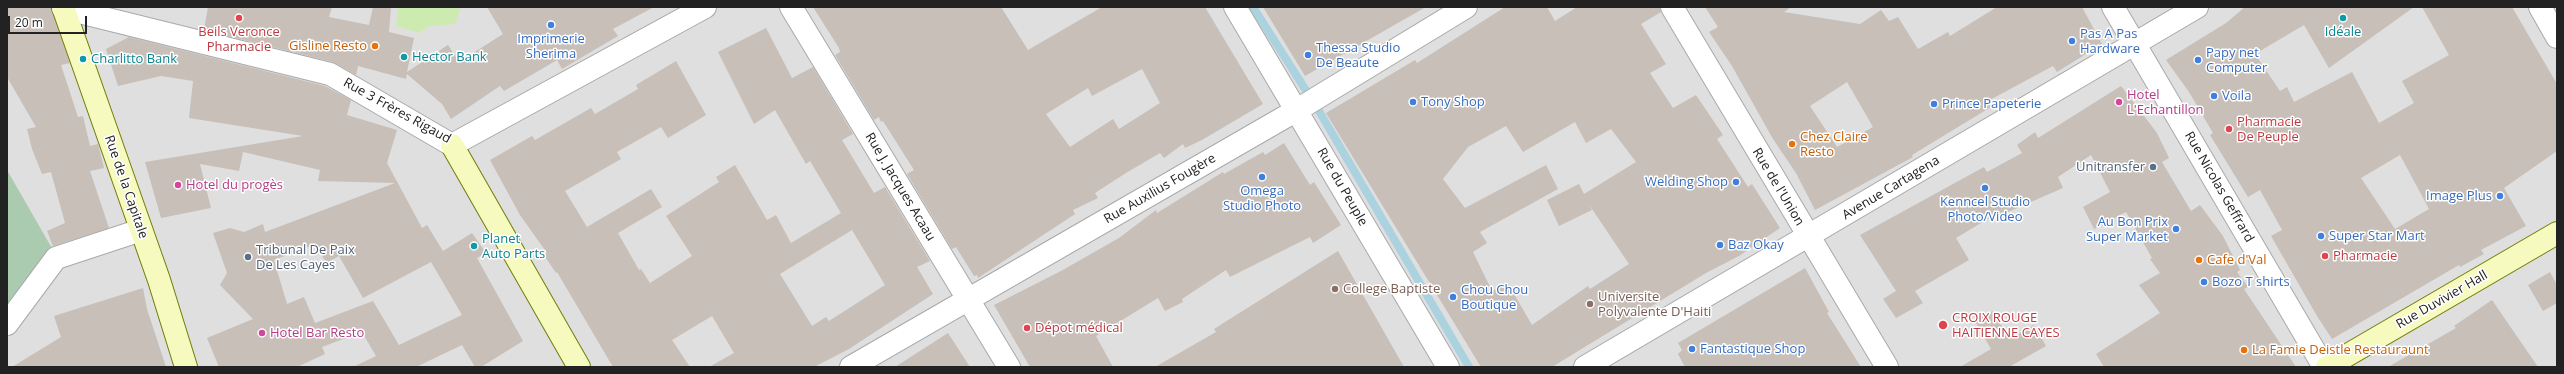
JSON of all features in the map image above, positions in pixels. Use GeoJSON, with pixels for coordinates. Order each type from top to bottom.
{"type":"FeatureCollection","features":[{"type":"Feature","properties":{"kind":"street","name":"Rue 3 Frères Rigaud"},"geometry":{"type":"LineString","coordinates":[[63,7],[330,74],[452,145],[705,7]]}},
{"type":"Feature","properties":{"kind":"street","name":"Rue de la Capitale"},"geometry":{"type":"LineString","coordinates":[[63,7],[141,230],[186,367]]}},
{"type":"Feature","properties":{"kind":"street","name":"Rue J. Jacques Acaau"},"geometry":{"type":"LineString","coordinates":[[791,7],[1009,367]]}},
{"type":"Feature","properties":{"kind":"street","name":"Rue du Peuple"},"geometry":{"type":"LineString","coordinates":[[1235,7],[1448,367]]}},
{"type":"Feature","properties":{"kind":"street","name":"Rue Auxilius Fougère"},"geometry":{"type":"LineString","coordinates":[[852,367],[968,298],[1297,110],[1466,7]]}},
{"type":"Feature","properties":{"kind":"street","name":"Rue de l'Union"},"geometry":{"type":"LineString","coordinates":[[1672,7],[1887,367]]}},
{"type":"Feature","properties":{"kind":"street","name":"Rue Nicolas Geffrard"},"geometry":{"type":"LineString","coordinates":[[2113,7],[2324,367]]}},
{"type":"Feature","properties":{"kind":"street","name":"Avenue Cartagena"},"geometry":{"type":"LineString","coordinates":[[1585,367],[2198,7]]}},
{"type":"Feature","properties":{"kind":"street"},"geometry":{"type":"LineString","coordinates":[[2540,7],[2557,36]]}},
{"type":"Feature","properties":{"kind":"street"},"geometry":{"type":"LineString","coordinates":[[452,145],[579,367]]}},
{"type":"Feature","properties":{"kind":"street"},"geometry":{"type":"LineString","coordinates":[[7,324],[56,258],[141,230]]}},
{"type":"Feature","properties":{"kind":"street","name":"Rue Duvivier Hall"},"geometry":{"type":"LineString","coordinates":[[2327,367],[2557,233]]}},
{"type":"Feature","properties":{"kind":"shaded area"},"geometry":{"type":"Polygon","coordinates":[[[7,7],[2557,7],[2557,367],[7,367],[7,7]]]}},
{"type":"Feature","properties":{"kind":"green space"},"geometry":{"type":"Polygon","coordinates":[[[398,7],[461,7],[455,24],[429,26],[419,33],[396,26],[398,7]]]}},
{"type":"Feature","properties":{"kind":"green space"},"geometry":{"type":"Polygon","coordinates":[[[7,170],[53,250],[7,307],[7,170]]]}},
{"type":"Feature","properties":{"kind":"building"},"geometry":{"type":"Polygon","coordinates":[[[7,7],[51,7],[70,63],[61,65],[78,117],[83,116],[90,146],[98,144],[104,168],[90,171],[109,228],[53,246],[47,231],[65,223],[51,172],[42,174],[32,149],[27,129],[36,127],[7,77],[7,7]]]}},
{"type":"Feature","properties":{"kind":"building"},"geometry":{"type":"Polygon","coordinates":[[[208,7],[332,7],[329,17],[369,25],[373,7],[391,7],[389,32],[414,38],[407,72],[448,45],[459,62],[503,34],[487,7],[654,7],[613,29],[618,36],[562,69],[557,60],[504,91],[500,86],[451,119],[442,104],[407,74],[406,79],[358,66],[356,75],[333,62],[204,30],[208,7]]]}},
{"type":"Feature","properties":{"kind":"building"},"geometry":{"type":"Polygon","coordinates":[[[813,7],[1001,7],[1028,50],[1102,7],[1205,7],[1263,104],[1202,140],[1185,148],[1183,144],[1164,158],[1160,153],[1126,173],[1095,193],[1098,198],[1073,210],[1075,214],[978,278],[977,275],[974,276],[956,247],[952,249],[907,174],[914,170],[883,121],[881,122],[879,117],[874,120],[835,55],[840,52],[839,48],[813,7]],[[1142,69],[1092,96],[1088,88],[1046,114],[1070,147],[1113,119],[1119,129],[1160,103],[1142,69]]]}},
{"type":"Feature","properties":{"kind":"building"},"geometry":{"type":"Polygon","coordinates":[[[1263,7],[1426,7],[1305,76],[1263,7]]]}},
{"type":"Feature","properties":{"kind":"building"},"geometry":{"type":"Polygon","coordinates":[[[1505,7],[1547,7],[1555,21],[1577,7],[1660,7],[1661,12],[1641,24],[1666,64],[1650,73],[1673,108],[1696,95],[1723,135],[1717,139],[1748,187],[1752,184],[1780,228],[1739,256],[1706,273],[1552,367],[1481,367],[1326,113],[1415,60],[1417,63],[1505,7]],[[1575,122],[1523,152],[1506,126],[1468,147],[1443,179],[1465,208],[1546,165],[1558,189],[1480,232],[1487,243],[1473,252],[1492,291],[1507,282],[1532,325],[1588,286],[1590,289],[1629,264],[1588,203],[1592,210],[1559,226],[1547,200],[1579,184],[1584,194],[1636,162],[1611,129],[1586,143],[1575,122]]]}},
{"type":"Feature","properties":{"kind":"building"},"geometry":{"type":"Polygon","coordinates":[[[1705,7],[1791,7],[1784,12],[1860,24],[1881,10],[1889,21],[1898,17],[1918,49],[1948,32],[1950,36],[1997,7],[2082,7],[2102,44],[2057,72],[2053,66],[1988,101],[1991,107],[1912,155],[1913,157],[1815,210],[1796,173],[1773,139],[1732,66],[1709,32],[1718,27],[1705,7]],[[1847,82],[1810,106],[1837,147],[1873,127],[1847,82]]]}},
{"type":"Feature","properties":{"kind":"building"},"geometry":{"type":"Polygon","coordinates":[[[2245,7],[2414,7],[2329,68],[2304,25],[2255,54],[2280,91],[2287,87],[2294,102],[2352,72],[2379,123],[2414,103],[2402,81],[2449,55],[2422,7],[2512,7],[2557,84],[2557,151],[2504,188],[2526,226],[2481,250],[2484,254],[2460,267],[2459,265],[2332,339],[2271,236],[2282,230],[2260,190],[2248,197],[2210,135],[2213,133],[2189,92],[2166,60],[2226,23],[2245,7]],[[2400,155],[2361,178],[2395,229],[2429,209],[2400,155]]]}},
{"type":"Feature","properties":{"kind":"building"},"geometry":{"type":"Polygon","coordinates":[[[766,28],[792,78],[813,67],[853,134],[842,140],[874,193],[885,187],[930,261],[917,267],[933,294],[849,349],[814,367],[709,367],[734,353],[712,316],[672,340],[690,367],[613,367],[557,272],[556,273],[544,255],[547,253],[520,215],[490,160],[532,136],[535,140],[591,108],[595,114],[638,89],[636,85],[676,61],[706,115],[668,138],[661,127],[617,152],[621,159],[565,191],[587,227],[651,189],[662,207],[618,233],[639,270],[641,269],[650,283],[692,256],[666,216],[719,182],[716,177],[735,165],[767,220],[776,215],[791,243],[841,213],[810,161],[806,164],[775,110],[754,124],[718,52],[766,28]],[[852,230],[780,274],[812,326],[826,317],[829,321],[885,285],[852,230]]]}},
{"type":"Feature","properties":{"kind":"building"},"geometry":{"type":"Polygon","coordinates":[[[129,37],[325,86],[351,100],[347,115],[397,130],[387,163],[422,228],[427,225],[443,251],[472,233],[486,253],[477,258],[523,341],[481,367],[475,367],[462,345],[416,367],[353,367],[376,356],[362,332],[322,347],[325,354],[297,367],[219,367],[207,338],[253,319],[220,285],[227,273],[213,233],[230,228],[244,232],[263,224],[265,232],[395,183],[318,181],[320,170],[243,152],[239,171],[200,164],[211,208],[161,218],[145,162],[303,136],[189,118],[193,81],[161,76],[118,86],[106,49],[129,37]],[[316,244],[274,260],[287,304],[304,297],[315,323],[373,301],[399,345],[462,315],[431,262],[363,298],[339,256],[326,263],[316,244]]]}},
{"type":"Feature","properties":{"kind":"building"},"geometry":{"type":"Polygon","coordinates":[[[2121,86],[2157,133],[2169,158],[2162,162],[2191,211],[2200,205],[2223,236],[2240,270],[2237,272],[2248,287],[2244,289],[2296,367],[2104,367],[2096,354],[2160,313],[2139,285],[2160,273],[2150,259],[2152,258],[2126,212],[2094,229],[2083,207],[2110,192],[2091,155],[2058,177],[2063,188],[1992,219],[1991,217],[1956,238],[1969,260],[1915,291],[1923,303],[1896,318],[1883,299],[1896,291],[1860,235],[1984,167],[1987,172],[2022,153],[2017,145],[2035,132],[2038,138],[2121,86]]]}},
{"type":"Feature","properties":{"kind":"building"},"geometry":{"type":"Polygon","coordinates":[[[1284,143],[1310,185],[1314,182],[1341,225],[1313,243],[1310,237],[1230,277],[1226,270],[1182,299],[1183,302],[1165,311],[1158,298],[1096,336],[1113,367],[1030,367],[994,305],[1061,271],[1119,238],[1156,210],[1157,213],[1223,172],[1224,174],[1263,152],[1265,155],[1284,143]]]}},
{"type":"Feature","properties":{"kind":"building"},"geometry":{"type":"Polygon","coordinates":[[[1338,251],[1404,367],[1155,367],[1216,332],[1214,329],[1338,251]]]}},
{"type":"Feature","properties":{"kind":"building"},"geometry":{"type":"Polygon","coordinates":[[[1805,268],[1829,312],[1827,313],[1861,367],[1685,367],[1678,354],[1682,350],[1678,343],[1805,268]]]}},
{"type":"Feature","properties":{"kind":"building"},"geometry":{"type":"Polygon","coordinates":[[[2550,272],[2557,285],[2557,303],[2543,311],[2528,285],[2550,272]]]}},
{"type":"Feature","properties":{"kind":"building"},"geometry":{"type":"Polygon","coordinates":[[[143,288],[147,309],[166,367],[12,367],[61,337],[54,316],[143,288]]]}},
{"type":"Feature","properties":{"kind":"building"},"geometry":{"type":"Polygon","coordinates":[[[2492,300],[2538,367],[2388,367],[2456,328],[2454,326],[2492,300]]]}},
{"type":"Feature","properties":{"kind":"building"},"geometry":{"type":"Polygon","coordinates":[[[1993,311],[2009,339],[2034,325],[2046,346],[2009,367],[1960,367],[1991,349],[1975,321],[1993,311]]]}},
{"type":"Feature","properties":{"kind":"building"},"geometry":{"type":"Polygon","coordinates":[[[948,333],[970,367],[895,367],[948,333]]]}},
{"type":"Feature","properties":{"kind":"waterway"},"geometry":{"type":"LineString","coordinates":[[1253,7],[1319,111],[1469,367]]}},
{"type":"Feature","properties":{"kind":"place","name":"Beils Veronce Pharmacie"},"geometry":{"type":"Point","coordinates":[239,18]}},
{"type":"Feature","properties":{"kind":"place","name":"Idéale"},"geometry":{"type":"Point","coordinates":[2343,18]}},
{"type":"Feature","properties":{"kind":"place","name":"Imprimerie Sherima"},"geometry":{"type":"Point","coordinates":[551,25]}},
{"type":"Feature","properties":{"kind":"place","name":"Pas A Pas Hardware"},"geometry":{"type":"Point","coordinates":[2072,41]}},
{"type":"Feature","properties":{"kind":"place","name":"Gisline Resto"},"geometry":{"type":"Point","coordinates":[375,46]}},
{"type":"Feature","properties":{"kind":"place","name":"Thessa Studio De Beaute"},"geometry":{"type":"Point","coordinates":[1308,55]}},
{"type":"Feature","properties":{"kind":"place","name":"Hector Bank"},"geometry":{"type":"Point","coordinates":[404,57]}},
{"type":"Feature","properties":{"kind":"place","name":"Charlitto Bank"},"geometry":{"type":"Point","coordinates":[83,59]}},
{"type":"Feature","properties":{"kind":"place","name":"Papy net Computer"},"geometry":{"type":"Point","coordinates":[2198,60]}},
{"type":"Feature","properties":{"kind":"place","name":"Voila"},"geometry":{"type":"Point","coordinates":[2214,96]}},
{"type":"Feature","properties":{"kind":"place","name":"Tony Shop"},"geometry":{"type":"Point","coordinates":[1413,102]}},
{"type":"Feature","properties":{"kind":"place","name":"Hotel L'Echantillon"},"geometry":{"type":"Point","coordinates":[2119,102]}},
{"type":"Feature","properties":{"kind":"place","name":"Prince Papeterie"},"geometry":{"type":"Point","coordinates":[1934,104]}},
{"type":"Feature","properties":{"kind":"place","name":"Pharmacie De Peuple"},"geometry":{"type":"Point","coordinates":[2229,129]}},
{"type":"Feature","properties":{"kind":"place","name":"Chez Claire Resto"},"geometry":{"type":"Point","coordinates":[1792,144]}},
{"type":"Feature","properties":{"kind":"place","name":"Unitransfer"},"geometry":{"type":"Point","coordinates":[2153,167]}},
{"type":"Feature","properties":{"kind":"place","name":"Omega Studio Photo"},"geometry":{"type":"Point","coordinates":[1262,177]}},
{"type":"Feature","properties":{"kind":"place","name":"Welding Shop"},"geometry":{"type":"Point","coordinates":[1736,182]}},
{"type":"Feature","properties":{"kind":"place","name":"Hotel du progès"},"geometry":{"type":"Point","coordinates":[178,185]}},
{"type":"Feature","properties":{"kind":"place","name":"Kenncel Studio Photo/Video"},"geometry":{"type":"Point","coordinates":[1985,188]}},
{"type":"Feature","properties":{"kind":"place","name":"Image Plus"},"geometry":{"type":"Point","coordinates":[2500,196]}},
{"type":"Feature","properties":{"kind":"place","name":"Au Bon Prix Super Market"},"geometry":{"type":"Point","coordinates":[2176,229]}},
{"type":"Feature","properties":{"kind":"place","name":"Super Star Mart"},"geometry":{"type":"Point","coordinates":[2321,236]}},
{"type":"Feature","properties":{"kind":"place","name":"Baz Okay"},"geometry":{"type":"Point","coordinates":[1720,245]}},
{"type":"Feature","properties":{"kind":"place","name":"Planet Auto Parts"},"geometry":{"type":"Point","coordinates":[474,246]}},
{"type":"Feature","properties":{"kind":"place","name":"Pharmacie"},"geometry":{"type":"Point","coordinates":[2325,256]}},
{"type":"Feature","properties":{"kind":"place","name":"Tribunal De Paix De Les Cayes"},"geometry":{"type":"Point","coordinates":[248,257]}},
{"type":"Feature","properties":{"kind":"place","name":"Cafe d'Val"},"geometry":{"type":"Point","coordinates":[2199,260]}},
{"type":"Feature","properties":{"kind":"place","name":"Bozo T shirts"},"geometry":{"type":"Point","coordinates":[2204,282]}},
{"type":"Feature","properties":{"kind":"place","name":"College Baptiste"},"geometry":{"type":"Point","coordinates":[1335,289]}},
{"type":"Feature","properties":{"kind":"place","name":"Chou Chou Boutique"},"geometry":{"type":"Point","coordinates":[1453,297]}},
{"type":"Feature","properties":{"kind":"place","name":"Universite Polyvalente D'Haiti"},"geometry":{"type":"Point","coordinates":[1590,304]}},
{"type":"Feature","properties":{"kind":"place","name":"CROIX ROUGE HAITIENNE CAYES"},"geometry":{"type":"Point","coordinates":[1943,325]}},
{"type":"Feature","properties":{"kind":"place","name":"Dépot médical"},"geometry":{"type":"Point","coordinates":[1027,328]}},
{"type":"Feature","properties":{"kind":"place","name":"Hotel Bar Resto"},"geometry":{"type":"Point","coordinates":[262,333]}},
{"type":"Feature","properties":{"kind":"place","name":"Fantastique Shop"},"geometry":{"type":"Point","coordinates":[1692,349]}},
{"type":"Feature","properties":{"kind":"place","name":"La Famie Deistle Restauraunt"},"geometry":{"type":"Point","coordinates":[2244,350]}}]}
